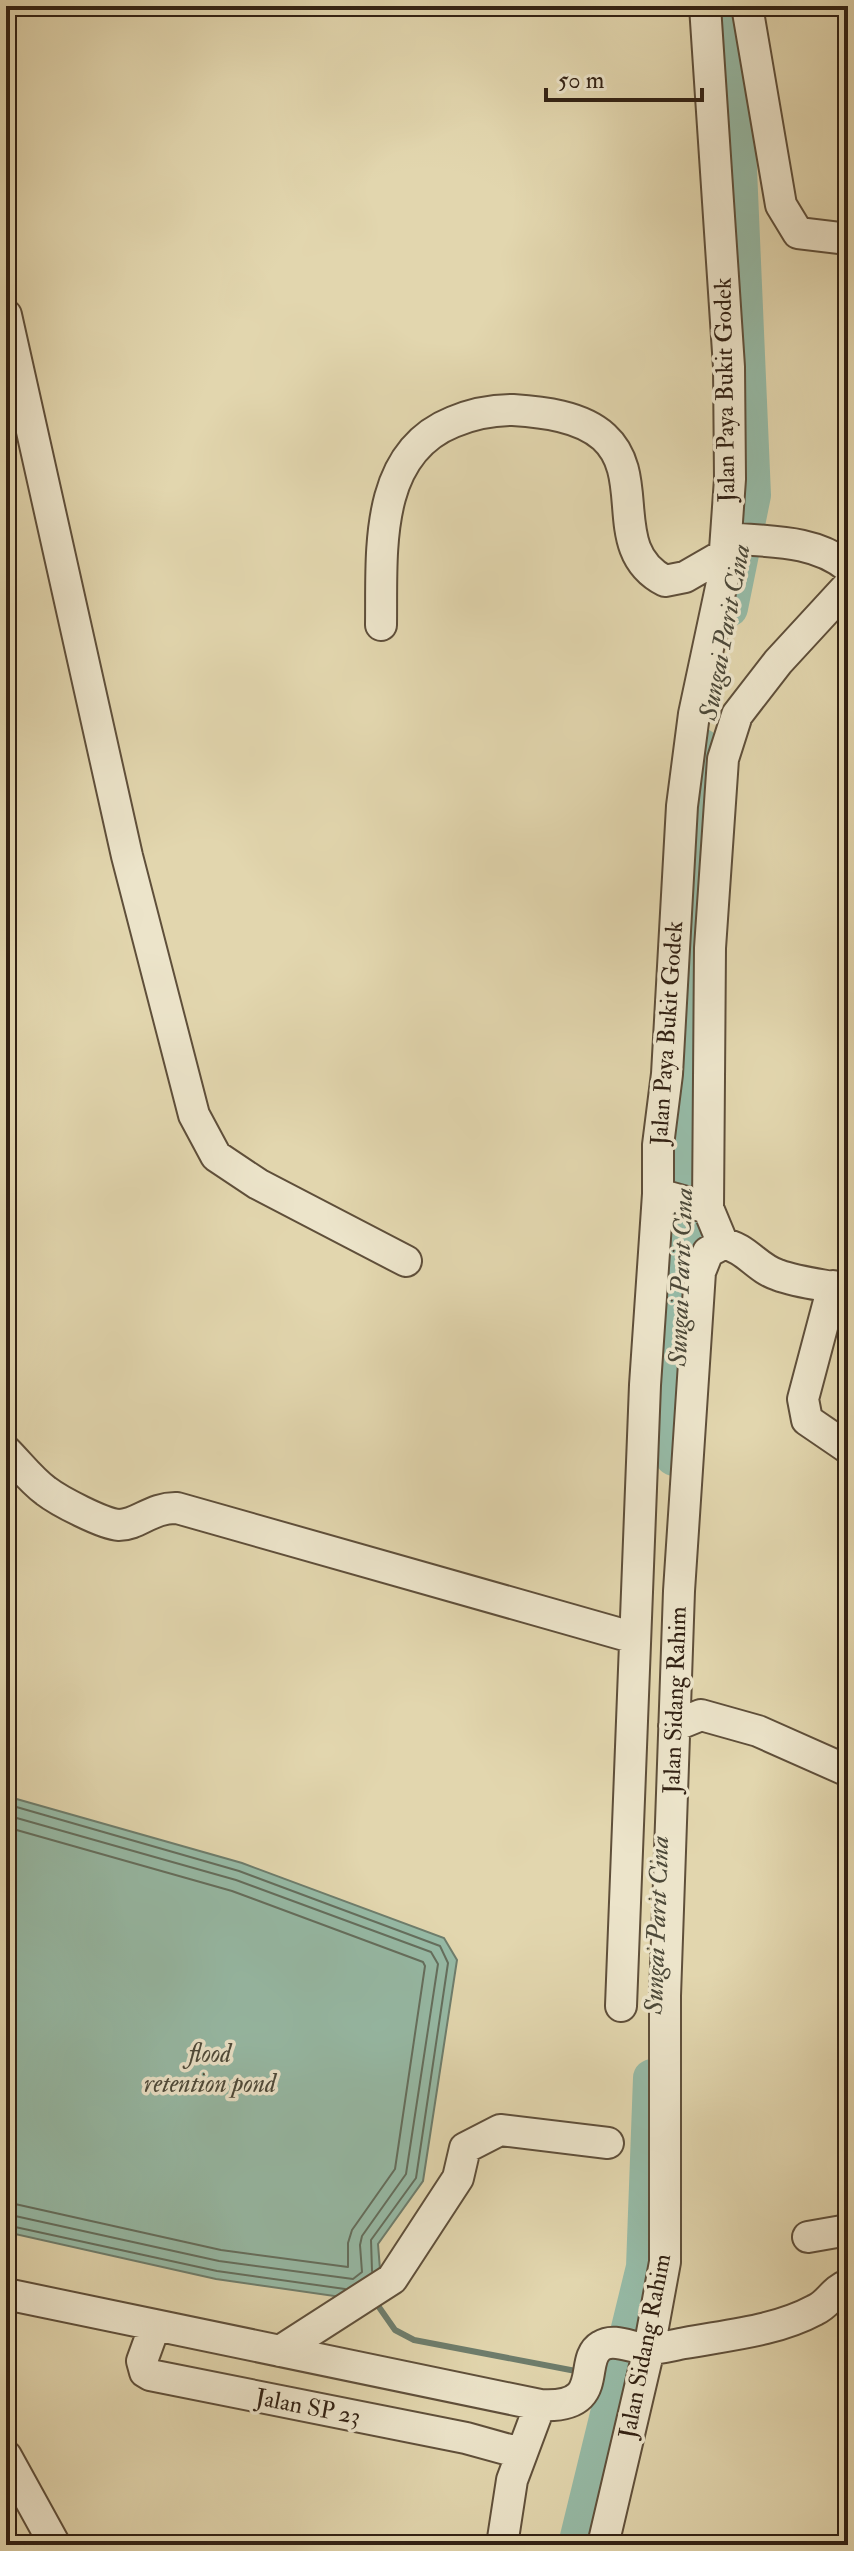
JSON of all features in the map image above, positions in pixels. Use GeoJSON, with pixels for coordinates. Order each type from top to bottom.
{"type":"FeatureCollection","features":[{"type":"Feature","properties":{"kind":"street","name":"Jalan Paya Bukit Godek"},"geometry":{"type":"LineString","coordinates":[[621,2006],[645,1385],[661,1195],[658,1145],[667,1074],[682,806],[694,714],[723,578],[737,543],[730,479],[729,367],[705,6]]}},
{"type":"Feature","properties":{"kind":"street"},"geometry":{"type":"LineString","coordinates":[[747,6],[781,205],[798,233],[848,239]]}},
{"type":"Feature","properties":{"kind":"street"},"geometry":{"type":"LineString","coordinates":[[6,315],[127,856],[194,1115],[216,1156],[258,1184],[406,1261]]}},
{"type":"Feature","properties":{"kind":"street"},"geometry":{"type":"LineString","coordinates":[[381,625],[382,548],[388,501],[399,470],[415,445],[439,427],[470,415],[500,410],[538,411],[577,422],[604,437],[623,463],[631,539],[640,562],[651,574],[665,581],[685,577],[737,543],[789,541],[845,571],[737,715],[723,759],[710,948],[714,1224]]}},
{"type":"Feature","properties":{"kind":"street"},"geometry":{"type":"LineString","coordinates":[[661,1195],[714,1224],[753,1262],[778,1275],[840,1288],[803,1399],[807,1420],[848,1448]]}},
{"type":"Feature","properties":{"kind":"street","name":"Jalan Sidang Rahim"},"geometry":{"type":"LineString","coordinates":[[603,2545],[633,2346],[665,2262],[665,1996],[679,1591],[700,1272],[714,1224]]}},
{"type":"Feature","properties":{"kind":"street"},"geometry":{"type":"LineString","coordinates":[[6,1451],[46,1491],[106,1522],[120,1525],[163,1507],[177,1508],[635,1638]]}},
{"type":"Feature","properties":{"kind":"street"},"geometry":{"type":"LineString","coordinates":[[674,1726],[701,1715],[758,1731],[848,1771]]}},
{"type":"Feature","properties":{"kind":"street"},"geometry":{"type":"LineString","coordinates":[[280,2351],[392,2279],[458,2178],[465,2148],[500,2130],[608,2143]]}},
{"type":"Feature","properties":{"kind":"street"},"geometry":{"type":"LineString","coordinates":[[808,2237],[848,2230]]}},
{"type":"Feature","properties":{"kind":"street"},"geometry":{"type":"LineString","coordinates":[[6,2294],[540,2405],[559,2406],[582,2393],[597,2347],[633,2346],[785,2323],[819,2309],[837,2288],[848,2285]]}},
{"type":"Feature","properties":{"kind":"street","name":"Jalan SP 23"},"geometry":{"type":"LineString","coordinates":[[155,2325],[142,2361],[145,2372],[150,2375],[466,2438],[520,2453]]}},
{"type":"Feature","properties":{"kind":"street"},"geometry":{"type":"LineString","coordinates":[[502,2545],[512,2480],[540,2405]]}},
{"type":"Feature","properties":{"kind":"street"},"geometry":{"type":"LineString","coordinates":[[6,2456],[55,2545]]}},
{"type":"Feature","properties":{"kind":"water","name":"flood retention pond"},"geometry":{"type":"Polygon","coordinates":[[[6,1796],[242,1863],[444,1938],[457,1960],[423,2181],[378,2244],[381,2282],[355,2299],[216,2279],[6,2232],[6,1796]]]}},
{"type":"Feature","properties":{"kind":"waterway","name":"Sungai Parit Cina"},"geometry":{"type":"LineString","coordinates":[[729,608],[752,495],[731,6]]}},
{"type":"Feature","properties":{"kind":"waterway","name":"Sungai Parit Cina"},"geometry":{"type":"LineString","coordinates":[[674,1457],[701,747]]}},
{"type":"Feature","properties":{"kind":"waterway","name":"Sungai Parit Cina"},"geometry":{"type":"LineString","coordinates":[[577,2545],[645,2267],[652,2078]]}},
{"type":"Feature","properties":{"kind":"waterway"},"geometry":{"type":"LineString","coordinates":[[374,2300],[395,2330],[414,2340],[581,2372]]}}]}
